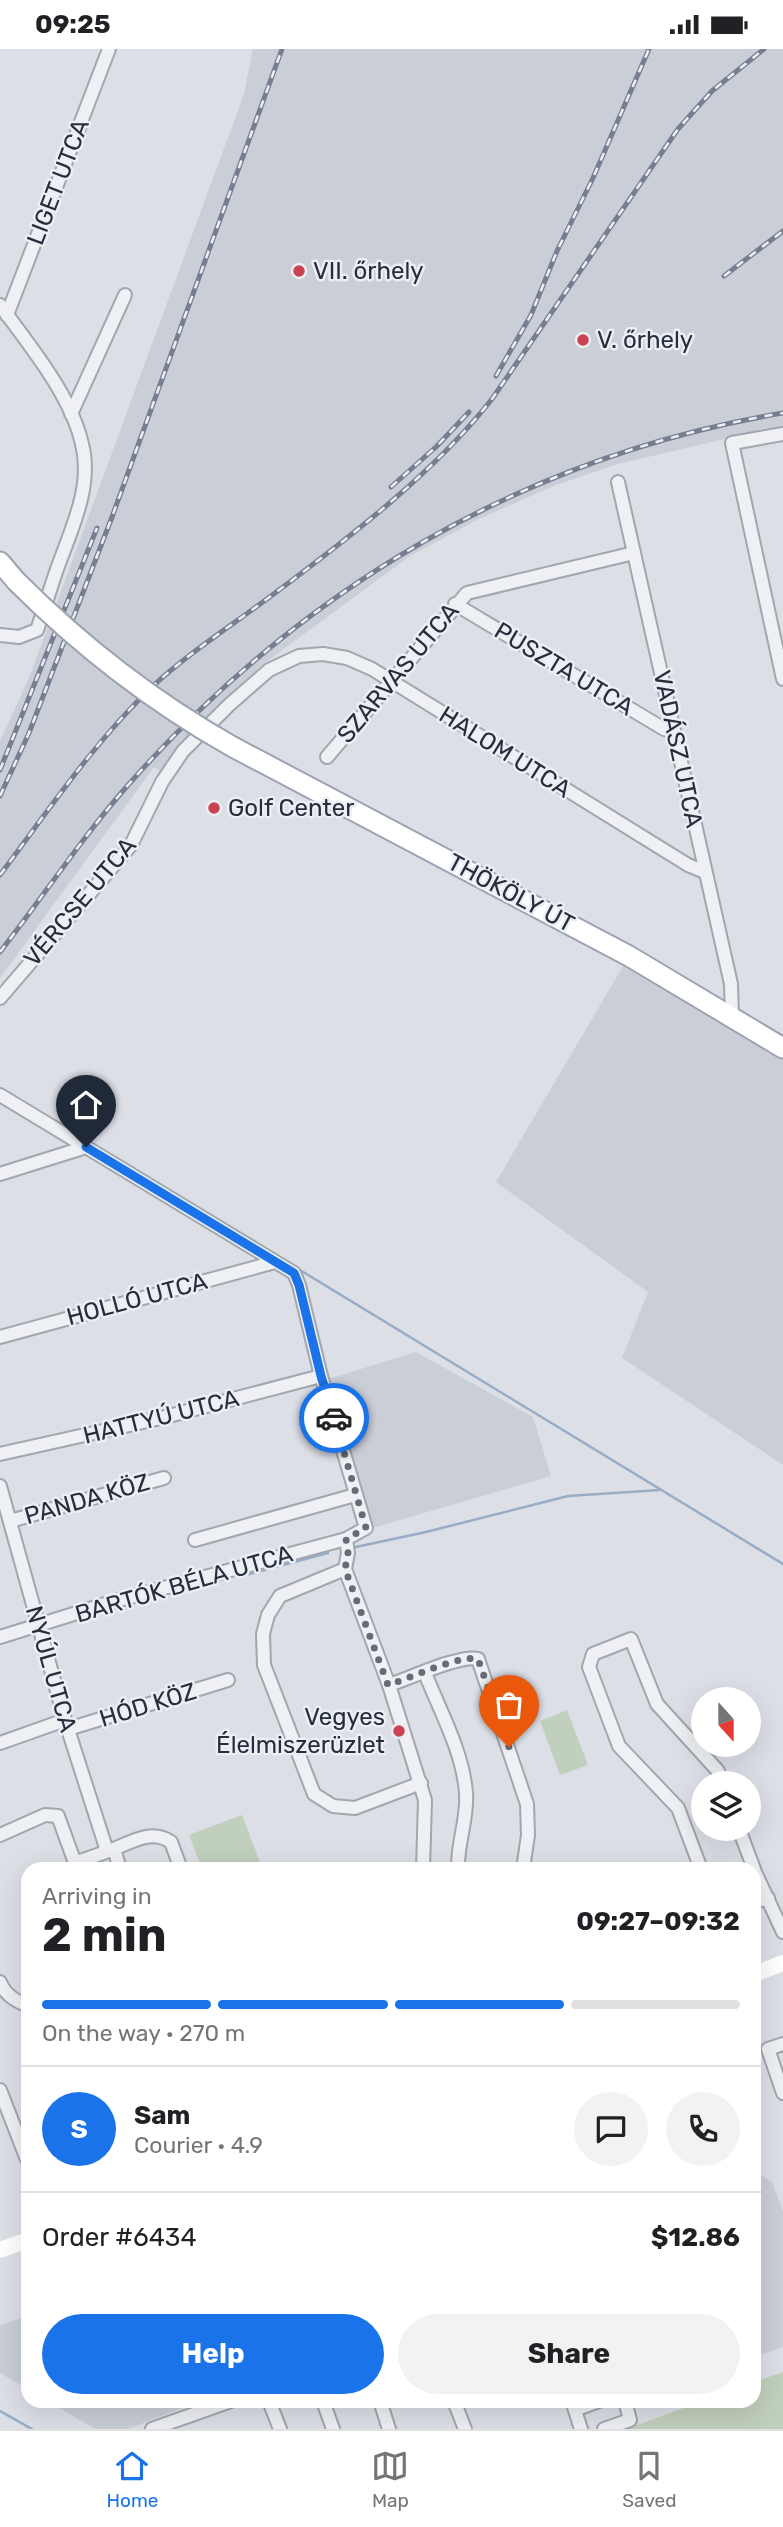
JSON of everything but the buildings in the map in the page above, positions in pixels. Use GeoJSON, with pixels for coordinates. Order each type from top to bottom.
{"type":"FeatureCollection","features":[{"type":"Feature","properties":{"kind":"main road","name":"THÖKÖLY ÚT"},"geometry":{"type":"LineString","coordinates":[[0,562],[58,622],[143,690],[233,747],[629,956],[783,1048]]}},
{"type":"Feature","properties":{"kind":"street","name":"LIGET UTCA"},"geometry":{"type":"LineString","coordinates":[[3,310],[109,49]]}},
{"type":"Feature","properties":{"kind":"street"},"geometry":{"type":"LineString","coordinates":[[71,414],[124,295]]}},
{"type":"Feature","properties":{"kind":"street"},"geometry":{"type":"LineString","coordinates":[[0,635],[19,637],[37,630],[82,496],[85,468],[83,444],[71,414],[60,393],[3,310]]}},
{"type":"Feature","properties":{"kind":"street"},"geometry":{"type":"LineString","coordinates":[[783,435],[732,443],[783,678]]}},
{"type":"Feature","properties":{"kind":"street","name":"VADÁSZ UTCA"},"geometry":{"type":"LineString","coordinates":[[618,482],[731,984],[732,1017]]}},
{"type":"Feature","properties":{"kind":"street","name":"SZARVAS UTCA"},"geometry":{"type":"LineString","coordinates":[[327,757],[467,593],[634,553]]}},
{"type":"Feature","properties":{"kind":"street","name":"PUSZTA UTCA"},"geometry":{"type":"LineString","coordinates":[[455,604],[664,729],[674,731]]}},
{"type":"Feature","properties":{"kind":"street","name":"HALOM UTCA"},"geometry":{"type":"LineString","coordinates":[[299,656],[323,655],[347,659],[372,669],[688,865],[705,872]]}},
{"type":"Feature","properties":{"kind":"street","name":"VÉRCSE UTCA"},"geometry":{"type":"LineString","coordinates":[[0,998],[131,845],[162,782],[183,751],[269,670],[299,656]]}},
{"type":"Feature","properties":{"kind":"street"},"geometry":{"type":"LineString","coordinates":[[0,1095],[294,1273],[355,1495],[195,1540]]}},
{"type":"Feature","properties":{"kind":"street"},"geometry":{"type":"LineString","coordinates":[[0,1174],[86,1147]]}},
{"type":"Feature","properties":{"kind":"street","name":"HOLLÓ UTCA"},"geometry":{"type":"LineString","coordinates":[[0,1337],[275,1262]]}},
{"type":"Feature","properties":{"kind":"street","name":"HATTYÚ UTCA"},"geometry":{"type":"LineString","coordinates":[[0,1454],[162,1418],[321,1376]]}},
{"type":"Feature","properties":{"kind":"street","name":"PANDA KÖZ"},"geometry":{"type":"LineString","coordinates":[[10,1521],[164,1478]]}},
{"type":"Feature","properties":{"kind":"street","name":"NYÚL UTCA"},"geometry":{"type":"LineString","coordinates":[[0,1486],[66,1725],[116,1862]]}},
{"type":"Feature","properties":{"kind":"street","name":"BARTÓK BÉLA UTCA"},"geometry":{"type":"LineString","coordinates":[[0,1637],[112,1602],[346,1539],[366,1528],[355,1495]]}},
{"type":"Feature","properties":{"kind":"street"},"geometry":{"type":"LineString","coordinates":[[346,1539],[348,1553],[345,1569],[421,1783],[425,1800],[423,1862]]}},
{"type":"Feature","properties":{"kind":"street"},"geometry":{"type":"LineString","coordinates":[[345,1569],[281,1596],[268,1615],[263,1634],[264,1665],[314,1794],[332,1806],[355,1808],[421,1783]]}},
{"type":"Feature","properties":{"kind":"street"},"geometry":{"type":"LineString","coordinates":[[698,1862],[678,1808],[619,1746],[589,1667],[593,1654],[631,1639],[657,1704],[718,1771]]}},
{"type":"Feature","properties":{"kind":"street"},"geometry":{"type":"LineString","coordinates":[[388,1685],[454,1661],[471,1657],[478,1659],[527,1804],[528,1835],[524,1862]]}},
{"type":"Feature","properties":{"kind":"street"},"geometry":{"type":"LineString","coordinates":[[425,1673],[460,1761],[466,1791],[466,1814],[458,1862]]}},
{"type":"Feature","properties":{"kind":"street","name":"HÓD KÖZ"},"geometry":{"type":"LineString","coordinates":[[0,1743],[228,1680]]}},
{"type":"Feature","properties":{"kind":"street"},"geometry":{"type":"LineString","coordinates":[[0,1835],[45,1815],[58,1816],[75,1862]]}},
{"type":"Feature","properties":{"kind":"street"},"geometry":{"type":"LineString","coordinates":[[84,1862],[147,1836],[165,1837],[171,1842],[178,1862]]}},
{"type":"Feature","properties":{"kind":"street"},"geometry":{"type":"LineString","coordinates":[[743,1841],[751,1862]]}},
{"type":"Feature","properties":{"kind":"street"},"geometry":{"type":"LineString","coordinates":[[761,1884],[783,1932]]}},
{"type":"Feature","properties":{"kind":"street"},"geometry":{"type":"LineString","coordinates":[[761,1900],[768,1898]]}},
{"type":"Feature","properties":{"kind":"street"},"geometry":{"type":"LineString","coordinates":[[761,1971],[783,1963]]}},
{"type":"Feature","properties":{"kind":"street"},"geometry":{"type":"LineString","coordinates":[[0,1982],[3,1989],[21,2004]]}},
{"type":"Feature","properties":{"kind":"street"},"geometry":{"type":"LineString","coordinates":[[783,2044],[768,2049],[783,2093]]}},
{"type":"Feature","properties":{"kind":"street"},"geometry":{"type":"LineString","coordinates":[[0,2090],[21,2144]]}},
{"type":"Feature","properties":{"kind":"street"},"geometry":{"type":"LineString","coordinates":[[0,2248],[21,2242]]}},
{"type":"Feature","properties":{"kind":"street"},"geometry":{"type":"LineString","coordinates":[[152,2429],[210,2408]]}},
{"type":"Feature","properties":{"kind":"street"},"geometry":{"type":"LineString","coordinates":[[272,2408],[279,2429]]}},
{"type":"Feature","properties":{"kind":"street"},"geometry":{"type":"LineString","coordinates":[[326,2408],[333,2429]]}},
{"type":"Feature","properties":{"kind":"street"},"geometry":{"type":"LineString","coordinates":[[382,2408],[389,2429]]}},
{"type":"Feature","properties":{"kind":"street"},"geometry":{"type":"LineString","coordinates":[[457,2408],[465,2429]]}},
{"type":"Feature","properties":{"kind":"street"},"geometry":{"type":"LineString","coordinates":[[575,2408],[581,2429]]}},
{"type":"Feature","properties":{"kind":"street"},"geometry":{"type":"LineString","coordinates":[[604,2429],[630,2420],[627,2408]]}},
{"type":"Feature","properties":{"kind":"shaded area"},"geometry":{"type":"Polygon","coordinates":[[[253,49],[783,49],[783,430],[725,439],[618,464],[556,485],[479,519],[410,556],[262,665],[214,708],[166,775],[154,767],[0,978],[0,741],[29,678],[244,94],[253,49]]]}},
{"type":"Feature","properties":{"kind":"shaded area"},"geometry":{"type":"Polygon","coordinates":[[[629,956],[783,1048],[783,1465],[622,1358],[648,1292],[496,1182],[629,956]]]}},
{"type":"Feature","properties":{"kind":"shaded area"},"geometry":{"type":"Polygon","coordinates":[[[416,1352],[533,1417],[551,1476],[369,1529],[325,1380],[416,1352]]]}},
{"type":"Feature","properties":{"kind":"shaded area"},"geometry":{"type":"Polygon","coordinates":[[[761,2175],[772,2182],[783,2211],[783,2347],[761,2355],[761,2175]]]}},
{"type":"Feature","properties":{"kind":"shaded area"},"geometry":{"type":"Polygon","coordinates":[[[21,2318],[21,2385],[0,2373],[0,2325],[21,2318]]]}},
{"type":"Feature","properties":{"kind":"shaded area"},"geometry":{"type":"Polygon","coordinates":[[[60,2408],[182,2408],[128,2429],[95,2429],[60,2408]]]}},
{"type":"Feature","properties":{"kind":"green space"},"geometry":{"type":"Polygon","coordinates":[[[567,1710],[588,1765],[560,1775],[540,1721],[567,1710]]]}},
{"type":"Feature","properties":{"kind":"green space"},"geometry":{"type":"Polygon","coordinates":[[[242,1815],[260,1862],[199,1862],[189,1835],[242,1815]]]}},
{"type":"Feature","properties":{"kind":"green space"},"geometry":{"type":"Polygon","coordinates":[[[783,2372],[783,2429],[626,2429],[684,2408],[761,2408],[761,2380],[783,2372]]]}},
{"type":"Feature","properties":{"kind":"waterway"},"geometry":{"type":"LineString","coordinates":[[295,1267],[783,1564]]}},
{"type":"Feature","properties":{"kind":"waterway"},"geometry":{"type":"LineString","coordinates":[[351,1548],[568,1496],[660,1490]]}},
{"type":"Feature","properties":{"kind":"waterway"},"geometry":{"type":"LineString","coordinates":[[238,1577],[328,1553]]}},
{"type":"Feature","properties":{"kind":"waterway"},"geometry":{"type":"LineString","coordinates":[[0,2411],[32,2429]]}},
{"type":"Feature","properties":{"kind":"railway"},"geometry":{"type":"LineString","coordinates":[[0,796],[29,733],[112,517],[282,49]]}},
{"type":"Feature","properties":{"kind":"railway"},"geometry":{"type":"LineString","coordinates":[[496,376],[531,315],[557,251],[593,178],[649,49]]}},
{"type":"Feature","properties":{"kind":"railway"},"geometry":{"type":"LineString","coordinates":[[0,875],[91,754],[153,686],[197,649],[361,527],[418,478],[469,426],[492,399],[678,129],[712,91],[764,49]]}},
{"type":"Feature","properties":{"kind":"railway"},"geometry":{"type":"LineString","coordinates":[[724,276],[783,231]]}},
{"type":"Feature","properties":{"kind":"railway"},"geometry":{"type":"LineString","coordinates":[[391,487],[437,446],[469,412]]}},
{"type":"Feature","properties":{"kind":"railway"},"geometry":{"type":"LineString","coordinates":[[0,952],[129,784],[196,714],[267,650],[343,592],[424,541],[508,498],[596,462],[688,433],[783,413]]}},
{"type":"Feature","properties":{"kind":"railway"},"geometry":{"type":"LineString","coordinates":[[0,770],[97,528]]}},
{"type":"Feature","properties":{"kind":"way so far"},"geometry":{"type":"LineString","coordinates":[[334,1418],[366,1528],[346,1539],[348,1553],[345,1569],[388,1685],[454,1661],[471,1657],[478,1659],[509,1747]]}},
{"type":"Feature","properties":{"kind":"place","name":"VII. őrhely"},"geometry":{"type":"Point","coordinates":[299,271]}},
{"type":"Feature","properties":{"kind":"place","name":"V. őrhely"},"geometry":{"type":"Point","coordinates":[583,340]}},
{"type":"Feature","properties":{"kind":"place","name":"Golf Center"},"geometry":{"type":"Point","coordinates":[214,808]}},
{"type":"Feature","properties":{"kind":"place","name":"Vegyes Élelmiszerüzlet"},"geometry":{"type":"Point","coordinates":[399,1731]}},
{"type":"Feature","properties":{"kind":"route"},"geometry":{"type":"LineString","coordinates":[[86,1147],[294,1273],[334,1418]]}}]}
